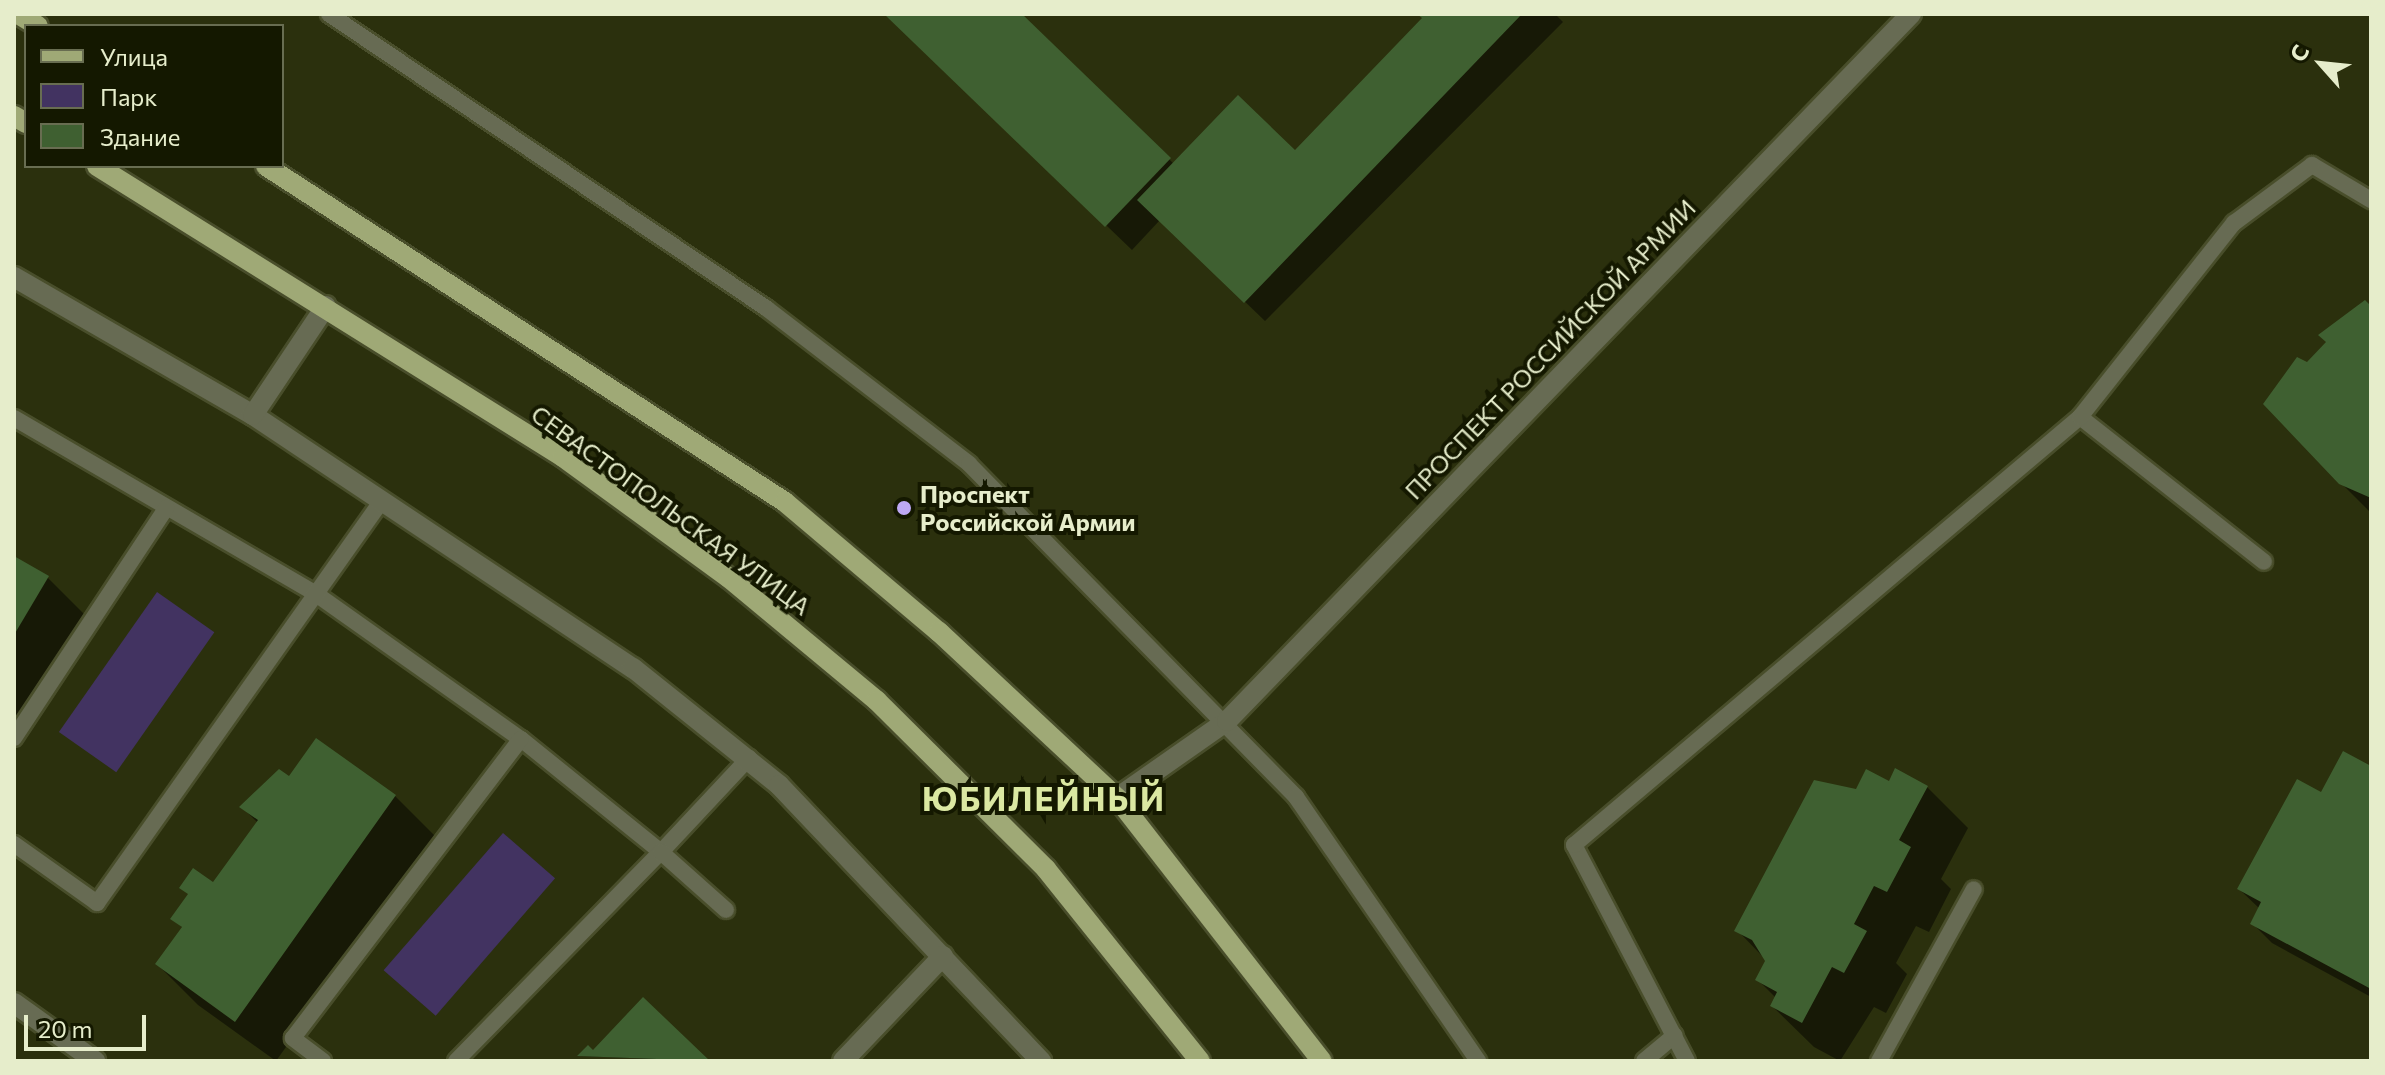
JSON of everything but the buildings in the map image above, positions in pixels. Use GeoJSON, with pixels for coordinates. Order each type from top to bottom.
{"type":"FeatureCollection","features":[{"type":"Feature","properties":{"kind":"main road","name":"СЕВАСТОПОЛЬСКАЯ УЛИЦА"},"geometry":{"type":"LineString","coordinates":[[100,168],[326,306],[563,457],[729,578],[877,701],[1046,869],[1200,1061]]}},
{"type":"Feature","properties":{"kind":"main road"},"geometry":{"type":"LineString","coordinates":[[269,168],[785,502],[939,632],[1117,798],[1322,1061]]}},
{"type":"Feature","properties":{"kind":"street","name":"ПРОСПЕКТ РОССИЙСКОЙ АРМИИ"},"geometry":{"type":"LineString","coordinates":[[1117,798],[1227,721],[1911,14]]}},
{"type":"Feature","properties":{"kind":"street"},"geometry":{"type":"LineString","coordinates":[[14,277],[253,415],[633,668],[749,758],[1041,1061]]}},
{"type":"Feature","properties":{"kind":"street"},"geometry":{"type":"LineString","coordinates":[[253,415],[326,306]]}},
{"type":"Feature","properties":{"kind":"street"},"geometry":{"type":"LineString","coordinates":[[843,1061],[943,956]]}},
{"type":"Feature","properties":{"kind":"street"},"geometry":{"type":"LineString","coordinates":[[14,1003],[95,1061]]}},
{"type":"Feature","properties":{"kind":"lane"},"geometry":{"type":"LineString","coordinates":[[329,14],[766,308],[969,464],[1227,721],[1296,797],[1478,1061]]}},
{"type":"Feature","properties":{"kind":"lane"},"geometry":{"type":"LineString","coordinates":[[1687,1061],[1574,845],[2080,417],[2234,223],[2312,165],[2371,200]]}},
{"type":"Feature","properties":{"kind":"lane"},"geometry":{"type":"LineString","coordinates":[[2080,417],[2264,562]]}},
{"type":"Feature","properties":{"kind":"lane"},"geometry":{"type":"LineString","coordinates":[[14,418],[316,594],[521,739],[661,852],[726,910]]}},
{"type":"Feature","properties":{"kind":"lane"},"geometry":{"type":"LineString","coordinates":[[14,844],[97,903],[381,502]]}},
{"type":"Feature","properties":{"kind":"lane"},"geometry":{"type":"LineString","coordinates":[[14,738],[166,508]]}},
{"type":"Feature","properties":{"kind":"lane"},"geometry":{"type":"LineString","coordinates":[[323,1061],[293,1038],[521,739]]}},
{"type":"Feature","properties":{"kind":"lane"},"geometry":{"type":"LineString","coordinates":[[456,1061],[749,758]]}},
{"type":"Feature","properties":{"kind":"lane"},"geometry":{"type":"LineString","coordinates":[[1879,1061],[1974,889]]}},
{"type":"Feature","properties":{"kind":"lane"},"geometry":{"type":"LineString","coordinates":[[1644,1061],[1675,1035]]}},
{"type":"Feature","properties":{"kind":"green space"},"geometry":{"type":"Polygon","coordinates":[[[157,592],[214,632],[116,772],[59,732],[157,592]]]}},
{"type":"Feature","properties":{"kind":"green space"},"geometry":{"type":"Polygon","coordinates":[[[503,833],[555,878],[436,1016],[384,970],[503,833]]]}},
{"type":"Feature","properties":{"kind":"place","name":"Проспект Российской Армии"},"geometry":{"type":"Point","coordinates":[904,508]}},
{"type":"Feature","properties":{"kind":"district","name":"ЮБИЛЕЙНЫЙ"},"geometry":{"type":"Point","coordinates":[1044,798]}}]}
